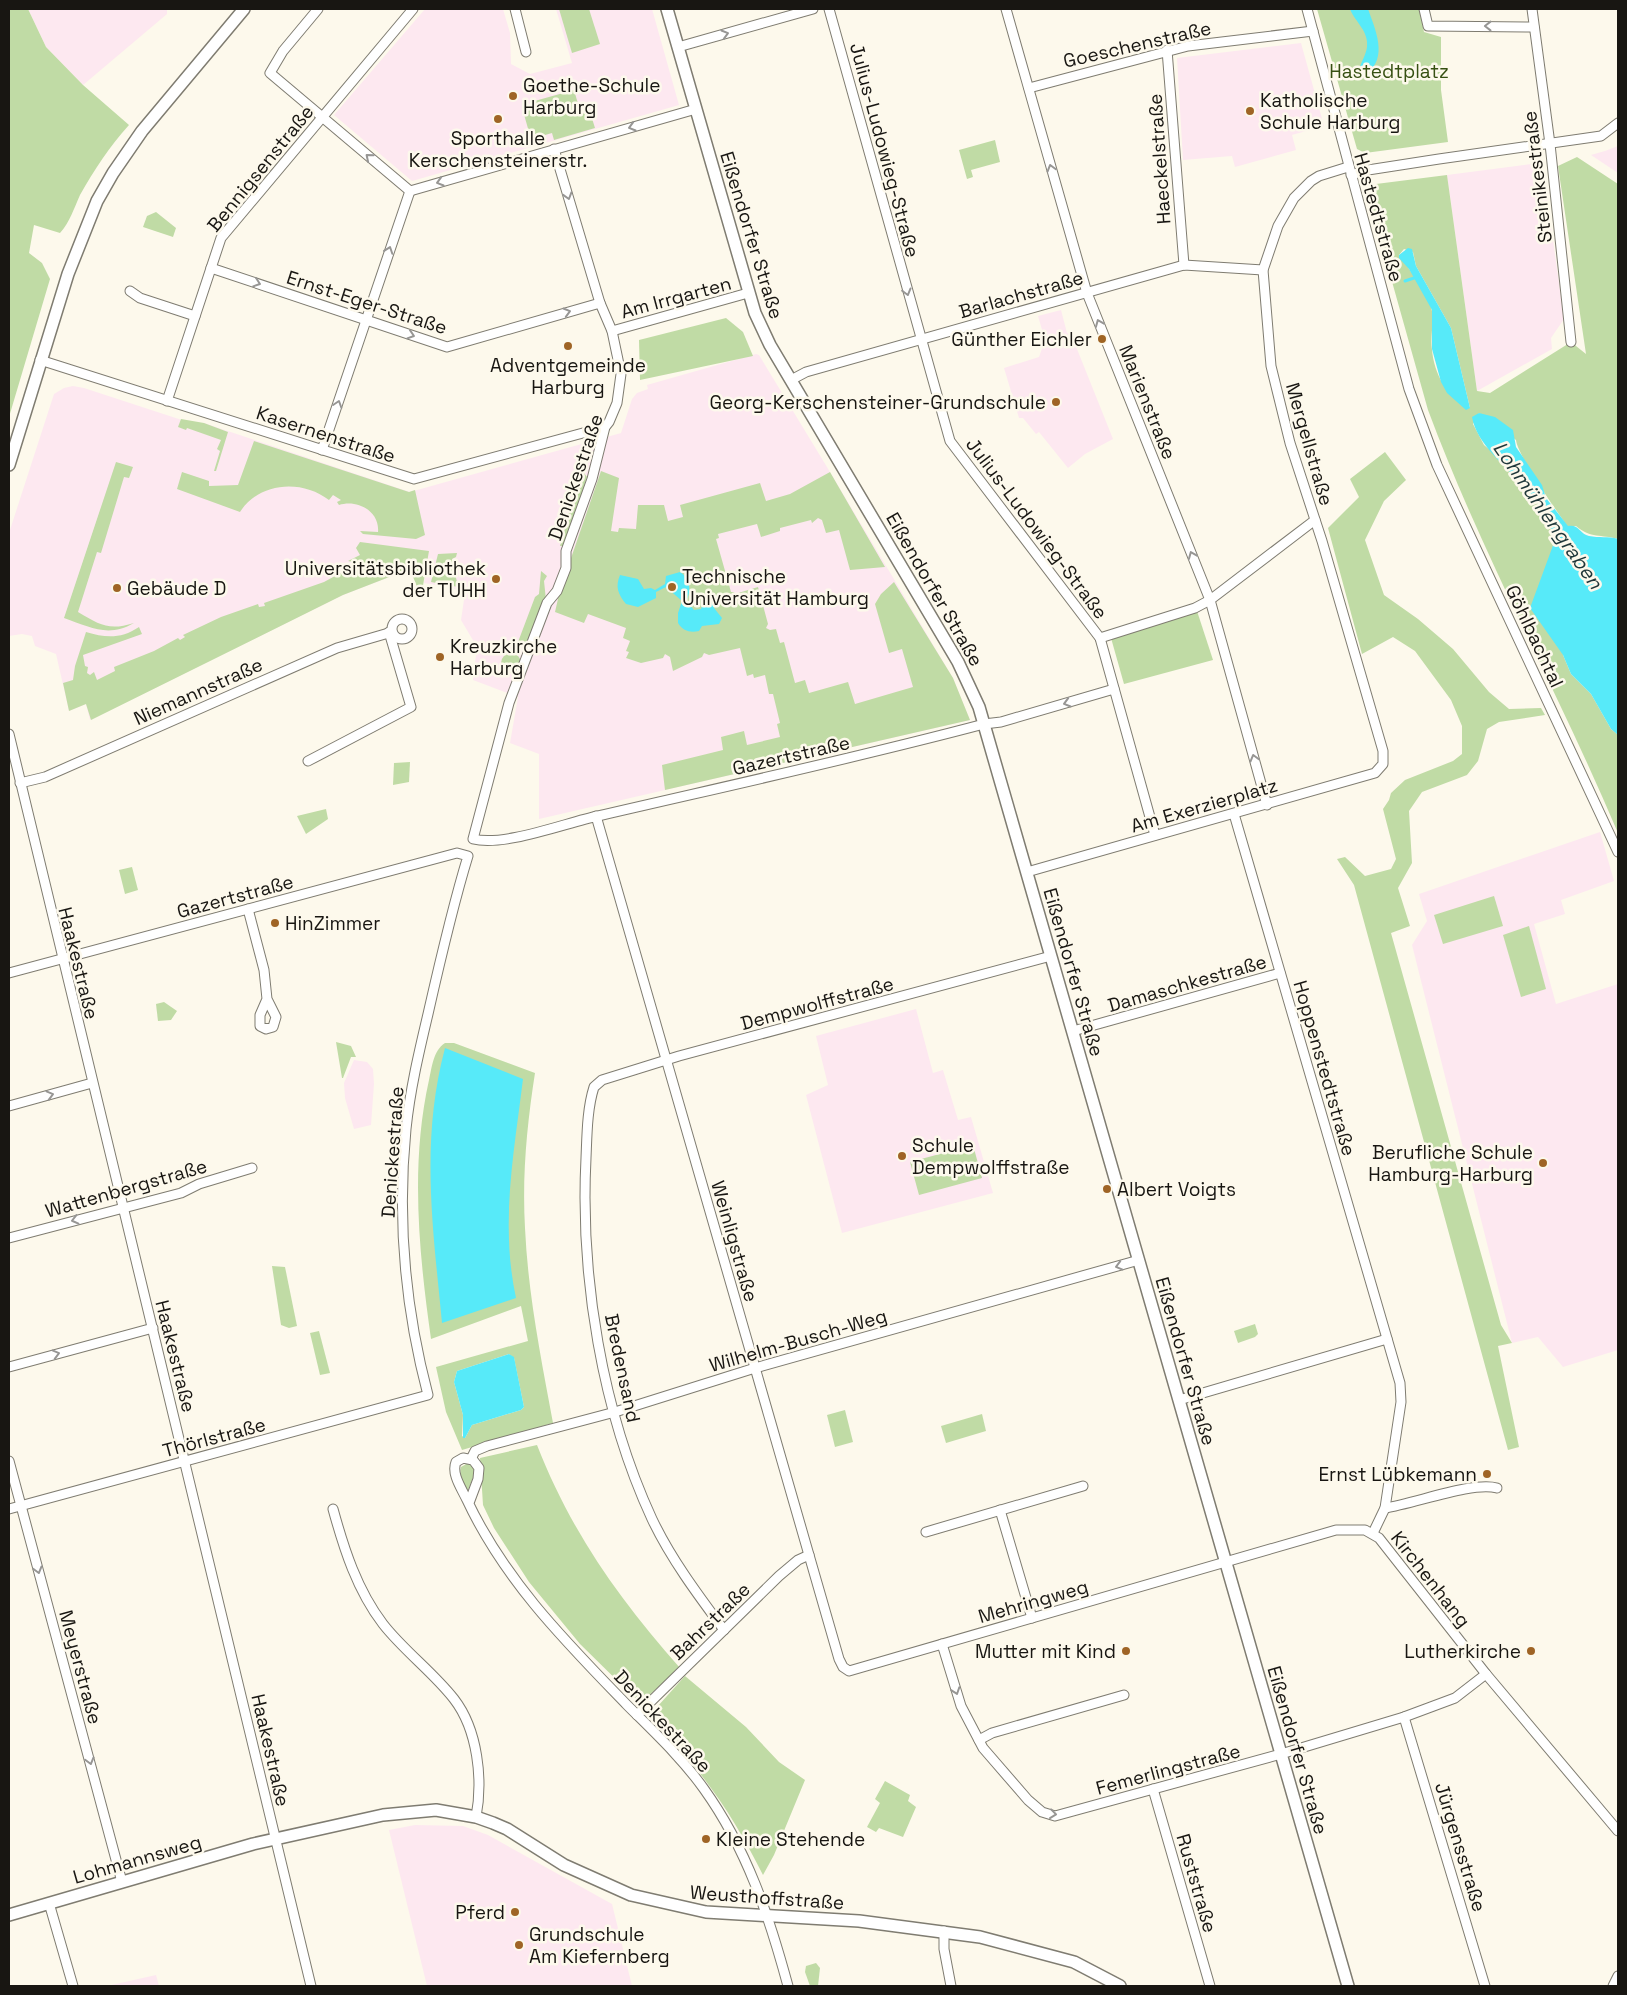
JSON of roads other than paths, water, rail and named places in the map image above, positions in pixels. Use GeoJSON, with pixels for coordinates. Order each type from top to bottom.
{"type":"FeatureCollection","features":[{"type":"Feature","properties":{"kind":"main road"},"geometry":{"type":"LineString","coordinates":[[9,465],[40,360],[83,232],[112,173],[142,131],[244,9]]}},
{"type":"Feature","properties":{"kind":"main road","name":"Eißendorfer Straße"},"geometry":{"type":"LineString","coordinates":[[668,9],[748,294],[770,345],[963,669],[973,690],[1348,1986]]}},
{"type":"Feature","properties":{"kind":"main road","name":"Weusthoffstraße"},"geometry":{"type":"LineString","coordinates":[[276,1839],[400,1812],[436,1810],[476,1817],[507,1829],[564,1865],[631,1895],[690,1910],[842,1920],[944,1931],[1006,1943],[1074,1962],[1120,1986]]}},
{"type":"Feature","properties":{"kind":"main road","name":"Lohmannsweg"},"geometry":{"type":"LineString","coordinates":[[9,1915],[276,1839]]}},
{"type":"Feature","properties":{"kind":"street"},"geometry":{"type":"LineString","coordinates":[[318,9],[283,51],[270,73],[410,191]]}},
{"type":"Feature","properties":{"kind":"street","name":"Bennigsenstraße"},"geometry":{"type":"LineString","coordinates":[[167,401],[224,232],[413,9]]}},
{"type":"Feature","properties":{"kind":"street"},"geometry":{"type":"LineString","coordinates":[[515,9],[526,52]]}},
{"type":"Feature","properties":{"kind":"street"},"geometry":{"type":"LineString","coordinates":[[678,47],[813,9]]}},
{"type":"Feature","properties":{"kind":"street","name":"Julius-Ludowieg-Straße"},"geometry":{"type":"LineString","coordinates":[[829,9],[950,441],[1100,638],[1155,835]]}},
{"type":"Feature","properties":{"kind":"street","name":"Marienstraße"},"geometry":{"type":"LineString","coordinates":[[1006,9],[1087,293],[1210,600],[1267,805]]}},
{"type":"Feature","properties":{"kind":"street","name":"Hastedtstraße"},"geometry":{"type":"LineString","coordinates":[[1307,9],[1409,389],[1426,433]]}},
{"type":"Feature","properties":{"kind":"street"},"geometry":{"type":"LineString","coordinates":[[1424,9],[1428,26],[1534,27]]}},
{"type":"Feature","properties":{"kind":"street","name":"Steinikestraße"},"geometry":{"type":"LineString","coordinates":[[1532,9],[1550,144],[1572,342]]}},
{"type":"Feature","properties":{"kind":"street","name":"Goeschenstraße"},"geometry":{"type":"LineString","coordinates":[[1029,88],[1167,50],[1232,39],[1313,31]]}},
{"type":"Feature","properties":{"kind":"street","name":"Haeckelstraße"},"geometry":{"type":"LineString","coordinates":[[1167,50],[1184,265]]}},
{"type":"Feature","properties":{"kind":"street"},"geometry":{"type":"LineString","coordinates":[[410,191],[696,109]]}},
{"type":"Feature","properties":{"kind":"street","name":"Mergellstraße"},"geometry":{"type":"LineString","coordinates":[[1383,761],[1383,750],[1290,443],[1271,366],[1263,270],[1278,226],[1294,198],[1311,181],[1326,173],[1368,170],[1601,136],[1618,122]]}},
{"type":"Feature","properties":{"kind":"street","name":"Denickestraße"},"geometry":{"type":"LineString","coordinates":[[473,839],[509,703],[547,603],[557,591],[566,568],[566,551],[592,479],[604,427],[612,416],[621,383],[620,367],[612,331],[600,303],[554,149]]}},
{"type":"Feature","properties":{"kind":"street"},"geometry":{"type":"LineString","coordinates":[[322,450],[410,191]]}},
{"type":"Feature","properties":{"kind":"street","name":"Barlachstraße"},"geometry":{"type":"LineString","coordinates":[[791,380],[806,372],[1184,265],[1263,270]]}},
{"type":"Feature","properties":{"kind":"street","name":"Ernst-Eger-Straße"},"geometry":{"type":"LineString","coordinates":[[211,268],[448,347],[600,303]]}},
{"type":"Feature","properties":{"kind":"street"},"geometry":{"type":"LineString","coordinates":[[130,291],[140,298],[195,316]]}},
{"type":"Feature","properties":{"kind":"street","name":"Am Irrgarten"},"geometry":{"type":"LineString","coordinates":[[612,331],[748,294]]}},
{"type":"Feature","properties":{"kind":"street","name":"Kasernenstraße"},"geometry":{"type":"LineString","coordinates":[[40,360],[414,480],[604,427]]}},
{"type":"Feature","properties":{"kind":"street","name":"Göhlbachtal"},"geometry":{"type":"LineString","coordinates":[[1426,433],[1456,507],[1618,852]]}},
{"type":"Feature","properties":{"kind":"street"},"geometry":{"type":"LineString","coordinates":[[1100,638],[1195,608],[1210,600],[1314,520]]}},
{"type":"Feature","properties":{"kind":"street","name":"Niemannstraße"},"geometry":{"type":"LineString","coordinates":[[20,783],[46,777],[337,648],[391,632],[412,707],[308,761]]}},
{"type":"Feature","properties":{"kind":"street","name":"Gazertstraße"},"geometry":{"type":"LineString","coordinates":[[473,839],[482,841],[519,836],[984,724],[1001,722],[1114,689]]}},
{"type":"Feature","properties":{"kind":"street","name":"Haakestraße"},"geometry":{"type":"LineString","coordinates":[[9,734],[62,960],[186,1461],[311,1986]]}},
{"type":"Feature","properties":{"kind":"street","name":"Am Exerzierplatz"},"geometry":{"type":"LineString","coordinates":[[1027,872],[1375,773],[1383,761]]}},
{"type":"Feature","properties":{"kind":"street","name":"Hoppenstedtstraße"},"geometry":{"type":"LineString","coordinates":[[1234,814],[1400,1383],[1401,1402],[1385,1508],[1374,1533]]}},
{"type":"Feature","properties":{"kind":"street","name":"Weinligstraße"},"geometry":{"type":"LineString","coordinates":[[596,816],[809,1556],[841,1664],[849,1671]]}},
{"type":"Feature","properties":{"kind":"street","name":"Gazertstraße"},"geometry":{"type":"LineString","coordinates":[[9,973],[458,853],[468,856]]}},
{"type":"Feature","properties":{"kind":"street","name":"Denickestraße"},"geometry":{"type":"LineString","coordinates":[[428,1395],[413,1331],[404,1259],[402,1214],[406,1130],[413,1078],[468,856]]}},
{"type":"Feature","properties":{"kind":"street"},"geometry":{"type":"LineString","coordinates":[[248,909],[264,970],[268,999]]}},
{"type":"Feature","properties":{"kind":"street","name":"Dempwolffstraße"},"geometry":{"type":"LineString","coordinates":[[594,1087],[602,1080],[666,1061],[1051,956]]}},
{"type":"Feature","properties":{"kind":"street","name":"Damaschkestraße"},"geometry":{"type":"LineString","coordinates":[[1073,1032],[1280,973]]}},
{"type":"Feature","properties":{"kind":"street"},"geometry":{"type":"LineString","coordinates":[[9,1106],[92,1083]]}},
{"type":"Feature","properties":{"kind":"street","name":"Bredensand"},"geometry":{"type":"LineString","coordinates":[[594,1087],[587,1139],[584,1192],[586,1261],[597,1332],[615,1412],[630,1461],[652,1520],[678,1567],[724,1630]]}},
{"type":"Feature","properties":{"kind":"street","name":"Wattenbergstraße"},"geometry":{"type":"LineString","coordinates":[[9,1238],[181,1193],[199,1184],[252,1168]]}},
{"type":"Feature","properties":{"kind":"street","name":"Wilhelm-Busch-Weg"},"geometry":{"type":"LineString","coordinates":[[471,1459],[475,1451],[487,1446],[615,1412],[755,1368],[1139,1260]]}},
{"type":"Feature","properties":{"kind":"street"},"geometry":{"type":"LineString","coordinates":[[9,1367],[153,1328]]}},
{"type":"Feature","properties":{"kind":"street"},"geometry":{"type":"LineString","coordinates":[[1179,1400],[1387,1339]]}},
{"type":"Feature","properties":{"kind":"street","name":"Thörlstraße"},"geometry":{"type":"LineString","coordinates":[[9,1508],[428,1395]]}},
{"type":"Feature","properties":{"kind":"street","name":"Denickestraße"},"geometry":{"type":"LineString","coordinates":[[471,1459],[463,1458],[458,1460],[454,1471],[494,1550],[541,1614],[694,1776],[726,1822],[752,1875],[768,1916],[788,1986]]}},
{"type":"Feature","properties":{"kind":"street"},"geometry":{"type":"LineString","coordinates":[[469,1503],[479,1474],[478,1465],[471,1459]]}},
{"type":"Feature","properties":{"kind":"street","name":"Meyerstraße"},"geometry":{"type":"LineString","coordinates":[[9,1461],[122,1882]]}},
{"type":"Feature","properties":{"kind":"street"},"geometry":{"type":"LineString","coordinates":[[926,1532],[1083,1486]]}},
{"type":"Feature","properties":{"kind":"street"},"geometry":{"type":"LineString","coordinates":[[1385,1508],[1406,1505],[1478,1486],[1497,1488]]}},
{"type":"Feature","properties":{"kind":"street"},"geometry":{"type":"LineString","coordinates":[[334,1509],[350,1565],[376,1614],[393,1636],[453,1698],[463,1715],[477,1763],[479,1794],[476,1817]]}},
{"type":"Feature","properties":{"kind":"street"},"geometry":{"type":"LineString","coordinates":[[1000,1510],[1032,1618]]}},
{"type":"Feature","properties":{"kind":"street","name":"Kirchenhang"},"geometry":{"type":"LineString","coordinates":[[1226,1562],[1336,1530],[1357,1529],[1374,1533],[1486,1674],[1618,1831]]}},
{"type":"Feature","properties":{"kind":"street","name":"Bahrstraße"},"geometry":{"type":"LineString","coordinates":[[637,1715],[779,1576],[798,1560],[809,1556]]}},
{"type":"Feature","properties":{"kind":"street","name":"Mehringweg"},"geometry":{"type":"LineString","coordinates":[[849,1671],[1226,1562]]}},
{"type":"Feature","properties":{"kind":"street","name":"Femerlingstraße"},"geometry":{"type":"LineString","coordinates":[[942,1644],[961,1706],[979,1740],[1016,1788],[1036,1807],[1050,1815],[1067,1814],[1281,1754],[1404,1717],[1455,1698],[1486,1674]]}},
{"type":"Feature","properties":{"kind":"street"},"geometry":{"type":"LineString","coordinates":[[979,1740],[992,1733],[1124,1696]]}},
{"type":"Feature","properties":{"kind":"street","name":"Jürgensstraße"},"geometry":{"type":"LineString","coordinates":[[1404,1717],[1485,1986]]}},
{"type":"Feature","properties":{"kind":"street","name":"Ruststraße"},"geometry":{"type":"LineString","coordinates":[[1153,1789],[1210,1986]]}},
{"type":"Feature","properties":{"kind":"street"},"geometry":{"type":"LineString","coordinates":[[49,1903],[73,1986]]}},
{"type":"Feature","properties":{"kind":"street"},"geometry":{"type":"LineString","coordinates":[[944,1931],[944,1950],[951,1986]]}},
{"type":"Feature","properties":{"kind":"street"},"geometry":{"type":"LineString","coordinates":[[1613,1986],[1618,1976]]}},
{"type":"Feature","properties":{"kind":"water"},"geometry":{"type":"Polygon","coordinates":[[[1350,9],[1368,9],[1377,34],[1379,52],[1377,60],[1366,74],[1359,73],[1359,70],[1366,50],[1366,36],[1350,9]]]}},
{"type":"Feature","properties":{"kind":"water"},"geometry":{"type":"Polygon","coordinates":[[[1408,248],[1412,249],[1416,266],[1451,328],[1470,408],[1466,410],[1447,393],[1441,382],[1432,349],[1432,310],[1409,269],[1399,258],[1399,255],[1408,248]]]}},
{"type":"Feature","properties":{"kind":"water"},"geometry":{"type":"Polygon","coordinates":[[[1479,413],[1495,417],[1513,430],[1516,447],[1542,485],[1546,498],[1568,526],[1575,526],[1589,536],[1618,539],[1618,735],[1611,729],[1591,694],[1571,674],[1563,655],[1530,608],[1555,540],[1555,533],[1550,527],[1545,513],[1535,499],[1483,442],[1476,430],[1472,417],[1479,413]]]}},
{"type":"Feature","properties":{"kind":"water"},"geometry":{"type":"Polygon","coordinates":[[[680,572],[686,578],[689,585],[686,601],[694,610],[701,609],[705,598],[709,595],[714,608],[722,618],[719,624],[702,626],[696,632],[684,630],[678,623],[678,613],[682,601],[666,587],[656,592],[656,598],[638,607],[626,604],[618,590],[620,575],[638,579],[644,589],[651,588],[655,590],[665,584],[666,576],[680,572]]]}},
{"type":"Feature","properties":{"kind":"water"},"geometry":{"type":"Polygon","coordinates":[[[445,1048],[523,1079],[510,1188],[509,1216],[511,1270],[516,1298],[442,1323],[432,1219],[431,1151],[437,1083],[445,1048]]]}},
{"type":"Feature","properties":{"kind":"water"},"geometry":{"type":"Polygon","coordinates":[[[509,1354],[514,1357],[524,1407],[521,1410],[472,1425],[465,1438],[463,1438],[463,1415],[454,1382],[457,1371],[509,1354]]]}},
{"type":"Feature","properties":{"kind":"waterway","name":"Lohmühlengraben"},"geometry":{"type":"LineString","coordinates":[[1405,281],[1417,277]]}},
{"type":"Feature","properties":{"kind":"place","name":"Goethe-Schule Harburg"},"geometry":{"type":"Point","coordinates":[513,96]}},
{"type":"Feature","properties":{"kind":"place","name":"Katholische Schule Harburg"},"geometry":{"type":"Point","coordinates":[1250,111]}},
{"type":"Feature","properties":{"kind":"place","name":"Sporthalle Kerschensteinerstr."},"geometry":{"type":"Point","coordinates":[498,119]}},
{"type":"Feature","properties":{"kind":"place","name":"Günther Eichler"},"geometry":{"type":"Point","coordinates":[1102,339]}},
{"type":"Feature","properties":{"kind":"place","name":"Adventgemeinde Harburg"},"geometry":{"type":"Point","coordinates":[568,346]}},
{"type":"Feature","properties":{"kind":"place","name":"Georg-Kerschensteiner-Grundschule"},"geometry":{"type":"Point","coordinates":[1056,402]}},
{"type":"Feature","properties":{"kind":"place","name":"Universitätsbibliothek der TUHH"},"geometry":{"type":"Point","coordinates":[496,579]}},
{"type":"Feature","properties":{"kind":"place","name":"Technische Universität Hamburg"},"geometry":{"type":"Point","coordinates":[672,587]}},
{"type":"Feature","properties":{"kind":"place","name":"Gebäude D"},"geometry":{"type":"Point","coordinates":[117,588]}},
{"type":"Feature","properties":{"kind":"place","name":"Kreuzkirche Harburg"},"geometry":{"type":"Point","coordinates":[440,657]}},
{"type":"Feature","properties":{"kind":"place","name":"HinZimmer"},"geometry":{"type":"Point","coordinates":[275,923]}},
{"type":"Feature","properties":{"kind":"place","name":"Schule Dempwolffstraße"},"geometry":{"type":"Point","coordinates":[902,1156]}},
{"type":"Feature","properties":{"kind":"place","name":"Berufliche Schule Hamburg-Harburg"},"geometry":{"type":"Point","coordinates":[1543,1163]}},
{"type":"Feature","properties":{"kind":"place","name":"Albert Voigts"},"geometry":{"type":"Point","coordinates":[1107,1189]}},
{"type":"Feature","properties":{"kind":"place","name":"Ernst Lübkemann"},"geometry":{"type":"Point","coordinates":[1487,1474]}},
{"type":"Feature","properties":{"kind":"place","name":"Mutter mit Kind"},"geometry":{"type":"Point","coordinates":[1126,1651]}},
{"type":"Feature","properties":{"kind":"place","name":"Lutherkirche"},"geometry":{"type":"Point","coordinates":[1531,1651]}},
{"type":"Feature","properties":{"kind":"place","name":"Kleine Stehende"},"geometry":{"type":"Point","coordinates":[706,1839]}},
{"type":"Feature","properties":{"kind":"place","name":"Pferd"},"geometry":{"type":"Point","coordinates":[515,1912]}},
{"type":"Feature","properties":{"kind":"place","name":"Grundschule Am Kiefernberg"},"geometry":{"type":"Point","coordinates":[519,1945]}},
{"type":"Feature","properties":{"kind":"park label","name":"Hastedtplatz"},"geometry":{"type":"Point","coordinates":[1389,71]}}]}
